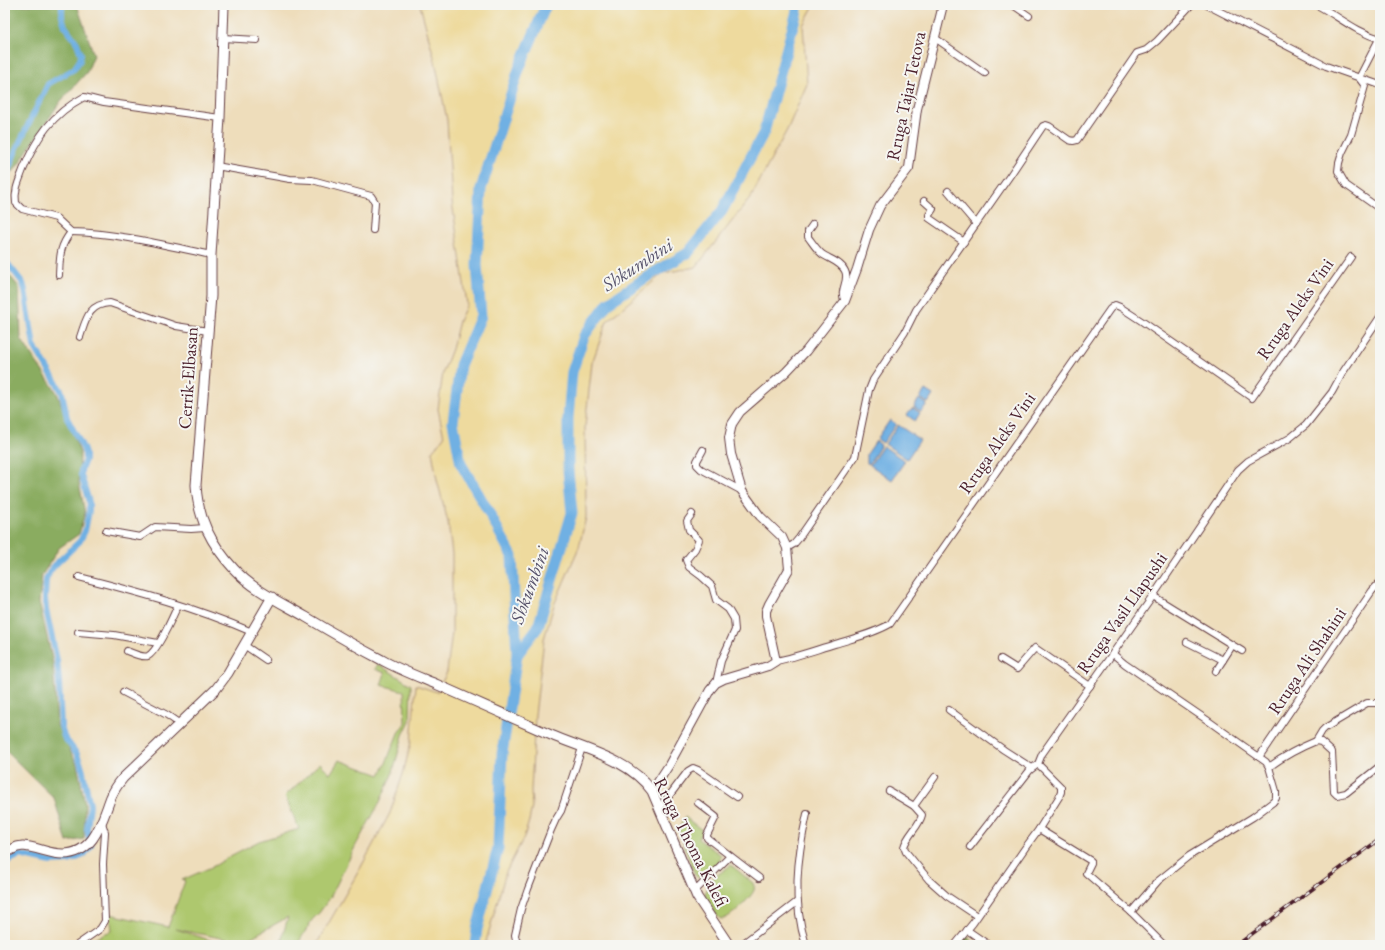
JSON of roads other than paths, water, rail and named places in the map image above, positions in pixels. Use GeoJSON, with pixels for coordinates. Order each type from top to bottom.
{"type":"FeatureCollection","features":[{"type":"Feature","properties":{"kind":"main road","name":"Cerrik-Elbasan"},"geometry":{"type":"LineString","coordinates":[[224,5],[220,118],[211,255],[211,296],[196,485],[197,500],[205,528],[234,569],[255,587],[383,661],[572,744]]}},
{"type":"Feature","properties":{"kind":"main road"},"geometry":{"type":"LineString","coordinates":[[5,853],[17,847],[23,846],[57,853],[72,853],[80,850],[90,841],[102,823],[112,796],[123,778],[216,689],[228,673],[272,597]]}},
{"type":"Feature","properties":{"kind":"main road","name":"Rruga Thoma Kalefi"},"geometry":{"type":"LineString","coordinates":[[572,744],[608,758],[644,780],[652,791],[660,808],[695,892],[729,945]]}},
{"type":"Feature","properties":{"kind":"street","name":"Rruga Tajar Tetova"},"geometry":{"type":"LineString","coordinates":[[776,661],[766,611],[768,604],[789,569],[787,548],[782,537],[760,516],[742,491],[731,454],[729,438],[732,424],[740,412],[786,372],[806,351],[845,301],[869,230],[880,206],[909,168],[917,109],[943,5]]}},
{"type":"Feature","properties":{"kind":"street"},"geometry":{"type":"LineString","coordinates":[[1012,5],[1029,16]]}},
{"type":"Feature","properties":{"kind":"street"},"geometry":{"type":"LineString","coordinates":[[787,548],[794,544],[799,538],[855,457],[870,385],[905,332],[916,310],[1043,126],[1049,126],[1069,140],[1076,140],[1137,53],[1146,50],[1157,41],[1191,5]]}},
{"type":"Feature","properties":{"kind":"street"},"geometry":{"type":"LineString","coordinates":[[1207,5],[1326,66],[1380,84]]}},
{"type":"Feature","properties":{"kind":"street"},"geometry":{"type":"LineString","coordinates":[[1317,5],[1332,13],[1346,24],[1373,37],[1380,38],[1359,78]]}},
{"type":"Feature","properties":{"kind":"street"},"geometry":{"type":"LineString","coordinates":[[223,38],[257,40]]}},
{"type":"Feature","properties":{"kind":"street"},"geometry":{"type":"LineString","coordinates":[[935,38],[986,73]]}},
{"type":"Feature","properties":{"kind":"street"},"geometry":{"type":"LineString","coordinates":[[1359,78],[1364,86],[1351,135],[1342,153],[1338,171],[1346,185],[1380,209]]}},
{"type":"Feature","properties":{"kind":"street"},"geometry":{"type":"LineString","coordinates":[[211,255],[137,239],[71,232],[56,218],[22,208],[16,203],[16,187],[32,149],[42,132],[57,116],[84,97],[104,102],[220,118]]}},
{"type":"Feature","properties":{"kind":"street"},"geometry":{"type":"LineString","coordinates":[[216,166],[290,179],[312,180],[371,196],[375,202],[373,230]]}},
{"type":"Feature","properties":{"kind":"street"},"geometry":{"type":"LineString","coordinates":[[948,191],[976,224]]}},
{"type":"Feature","properties":{"kind":"street"},"geometry":{"type":"LineString","coordinates":[[924,201],[933,210],[929,215],[929,218],[964,242]]}},
{"type":"Feature","properties":{"kind":"street"},"geometry":{"type":"LineString","coordinates":[[813,224],[808,231],[808,237],[822,254],[841,265],[846,271],[842,294],[845,301]]}},
{"type":"Feature","properties":{"kind":"street"},"geometry":{"type":"LineString","coordinates":[[59,275],[61,251],[64,241],[71,232]]}},
{"type":"Feature","properties":{"kind":"street","name":"Rruga Aleks Vini"},"geometry":{"type":"LineString","coordinates":[[716,683],[724,679],[768,666],[776,661],[792,658],[881,629],[890,624],[1110,309],[1115,305],[1143,322],[1252,398],[1351,257]]}},
{"type":"Feature","properties":{"kind":"street"},"geometry":{"type":"LineString","coordinates":[[80,337],[88,314],[102,304],[110,303],[176,326],[208,332]]}},
{"type":"Feature","properties":{"kind":"street","name":"Rruga Vasil Llapushi"},"geometry":{"type":"LineString","coordinates":[[1038,764],[1042,754],[1113,654],[1238,470],[1248,461],[1290,438],[1306,425],[1332,392],[1343,372],[1380,317]]}},
{"type":"Feature","properties":{"kind":"street"},"geometry":{"type":"LineString","coordinates":[[703,450],[697,461],[697,465],[742,491]]}},
{"type":"Feature","properties":{"kind":"street"},"geometry":{"type":"LineString","coordinates":[[652,791],[669,764],[710,690],[716,683],[722,661],[736,630],[734,619],[728,609],[716,600],[712,586],[689,567],[686,560],[695,549],[699,540],[689,530],[687,521],[692,514]]}},
{"type":"Feature","properties":{"kind":"street"},"geometry":{"type":"LineString","coordinates":[[106,531],[140,537],[155,527],[191,529],[205,528]]}},
{"type":"Feature","properties":{"kind":"street"},"geometry":{"type":"LineString","coordinates":[[79,577],[132,590],[228,622],[252,632]]}},
{"type":"Feature","properties":{"kind":"street","name":"Rruga Ali Shahini"},"geometry":{"type":"LineString","coordinates":[[1260,757],[1358,611],[1380,582]]}},
{"type":"Feature","properties":{"kind":"street"},"geometry":{"type":"LineString","coordinates":[[1153,596],[1242,651]]}},
{"type":"Feature","properties":{"kind":"street"},"geometry":{"type":"LineString","coordinates":[[127,651],[146,656],[150,654],[164,635],[178,605]]}},
{"type":"Feature","properties":{"kind":"street"},"geometry":{"type":"LineString","coordinates":[[78,632],[114,635],[158,643]]}},
{"type":"Feature","properties":{"kind":"street"},"geometry":{"type":"LineString","coordinates":[[1187,642],[1223,660]]}},
{"type":"Feature","properties":{"kind":"street"},"geometry":{"type":"LineString","coordinates":[[244,645],[266,660]]}},
{"type":"Feature","properties":{"kind":"street"},"geometry":{"type":"LineString","coordinates":[[1216,671],[1232,646]]}},
{"type":"Feature","properties":{"kind":"street"},"geometry":{"type":"LineString","coordinates":[[1001,659],[1017,670],[1035,648],[1090,686]]}},
{"type":"Feature","properties":{"kind":"street"},"geometry":{"type":"LineString","coordinates":[[1113,654],[1125,664],[1266,762],[1269,767],[1276,795],[1273,802],[1253,818],[1188,856],[1158,882],[1131,912]]}},
{"type":"Feature","properties":{"kind":"street"},"geometry":{"type":"LineString","coordinates":[[123,692],[168,715],[180,724]]}},
{"type":"Feature","properties":{"kind":"street"},"geometry":{"type":"LineString","coordinates":[[1269,767],[1290,753],[1316,741],[1325,728],[1367,703],[1380,703]]}},
{"type":"Feature","properties":{"kind":"street"},"geometry":{"type":"LineString","coordinates":[[949,710],[1004,750],[1032,768]]}},
{"type":"Feature","properties":{"kind":"street"},"geometry":{"type":"LineString","coordinates":[[1316,741],[1325,745],[1332,752],[1334,792],[1337,795],[1346,793],[1380,766]]}},
{"type":"Feature","properties":{"kind":"street"},"geometry":{"type":"LineString","coordinates":[[520,945],[516,940],[515,935],[524,899],[551,830],[561,811],[582,748]]}},
{"type":"Feature","properties":{"kind":"street"},"geometry":{"type":"LineString","coordinates":[[955,945],[978,916],[1039,829],[1061,792],[1061,788],[1058,783],[1038,764],[1032,768],[970,847]]}},
{"type":"Feature","properties":{"kind":"street"},"geometry":{"type":"LineString","coordinates":[[660,808],[688,771],[693,768],[737,797]]}},
{"type":"Feature","properties":{"kind":"street"},"geometry":{"type":"LineString","coordinates":[[914,806],[936,777]]}},
{"type":"Feature","properties":{"kind":"street"},"geometry":{"type":"LineString","coordinates":[[889,791],[914,806],[922,815],[921,820],[905,842],[904,847],[906,852],[929,880],[948,896],[978,916]]}},
{"type":"Feature","properties":{"kind":"street"},"geometry":{"type":"LineString","coordinates":[[698,803],[716,817],[707,838],[759,878]]}},
{"type":"Feature","properties":{"kind":"street"},"geometry":{"type":"LineString","coordinates":[[806,945],[800,924],[797,902],[798,861],[807,814]]}},
{"type":"Feature","properties":{"kind":"street"},"geometry":{"type":"LineString","coordinates":[[77,945],[100,929],[106,920],[103,864],[105,832],[102,823]]}},
{"type":"Feature","properties":{"kind":"street"},"geometry":{"type":"LineString","coordinates":[[1039,829],[1091,861],[1086,873],[1131,912],[1164,945]]}},
{"type":"Feature","properties":{"kind":"street"},"geometry":{"type":"LineString","coordinates":[[695,892],[730,856]]}},
{"type":"Feature","properties":{"kind":"street"},"geometry":{"type":"LineString","coordinates":[[741,945],[797,902]]}},
{"type":"Feature","properties":{"kind":"street"},"geometry":{"type":"LineString","coordinates":[[967,930],[988,945]]}},
{"type":"Feature","properties":{"kind":"water"},"geometry":{"type":"Polygon","coordinates":[[[925,390],[933,395],[928,403],[920,398],[925,390]]]}},
{"type":"Feature","properties":{"kind":"water"},"geometry":{"type":"Polygon","coordinates":[[[919,399],[927,404],[921,412],[914,407],[919,399]]]}},
{"type":"Feature","properties":{"kind":"water"},"geometry":{"type":"Polygon","coordinates":[[[913,408],[920,413],[915,421],[907,415],[913,408]]]}},
{"type":"Feature","properties":{"kind":"water"},"geometry":{"type":"Polygon","coordinates":[[[890,420],[896,424],[883,443],[877,439],[890,420]]]}},
{"type":"Feature","properties":{"kind":"water"},"geometry":{"type":"Polygon","coordinates":[[[898,425],[920,440],[907,459],[885,444],[898,425]]]}},
{"type":"Feature","properties":{"kind":"water"},"geometry":{"type":"Polygon","coordinates":[[[876,441],[881,445],[869,464],[867,463],[867,454],[876,441]]]}},
{"type":"Feature","properties":{"kind":"water"},"geometry":{"type":"Polygon","coordinates":[[[883,446],[905,461],[892,480],[870,465],[883,446]]]}},
{"type":"Feature","properties":{"kind":"waterway"},"geometry":{"type":"LineString","coordinates":[[5,179],[16,150],[48,84],[74,69],[80,60],[81,54],[77,43],[65,26],[62,16],[62,5]]}},
{"type":"Feature","properties":{"kind":"waterway","name":"Shkumbini"},"geometry":{"type":"LineString","coordinates":[[475,945],[477,929],[498,848],[502,754],[517,655],[512,556],[461,464],[453,422],[460,365],[481,316],[477,265],[481,189],[519,69],[546,5]]}},
{"type":"Feature","properties":{"kind":"waterway","name":"Shkumbini"},"geometry":{"type":"LineString","coordinates":[[517,655],[538,627],[572,513],[568,470],[568,418],[572,372],[584,336],[608,303],[650,275],[688,253],[722,211],[764,132],[797,11],[797,5]]}},
{"type":"Feature","properties":{"kind":"waterway"},"geometry":{"type":"LineString","coordinates":[[5,260],[23,283],[34,346],[62,392],[67,418],[85,454],[85,460],[81,470],[81,475],[89,502],[89,511],[85,531],[80,541],[50,571],[46,580],[45,598],[46,610],[57,660],[61,726],[64,737],[77,754],[82,767],[90,805],[87,829],[91,846],[84,855],[69,861],[51,862],[20,855],[5,863]]}},
{"type":"Feature","properties":{"kind":"railway"},"geometry":{"type":"LineString","coordinates":[[1237,945],[1380,839]]}}]}
